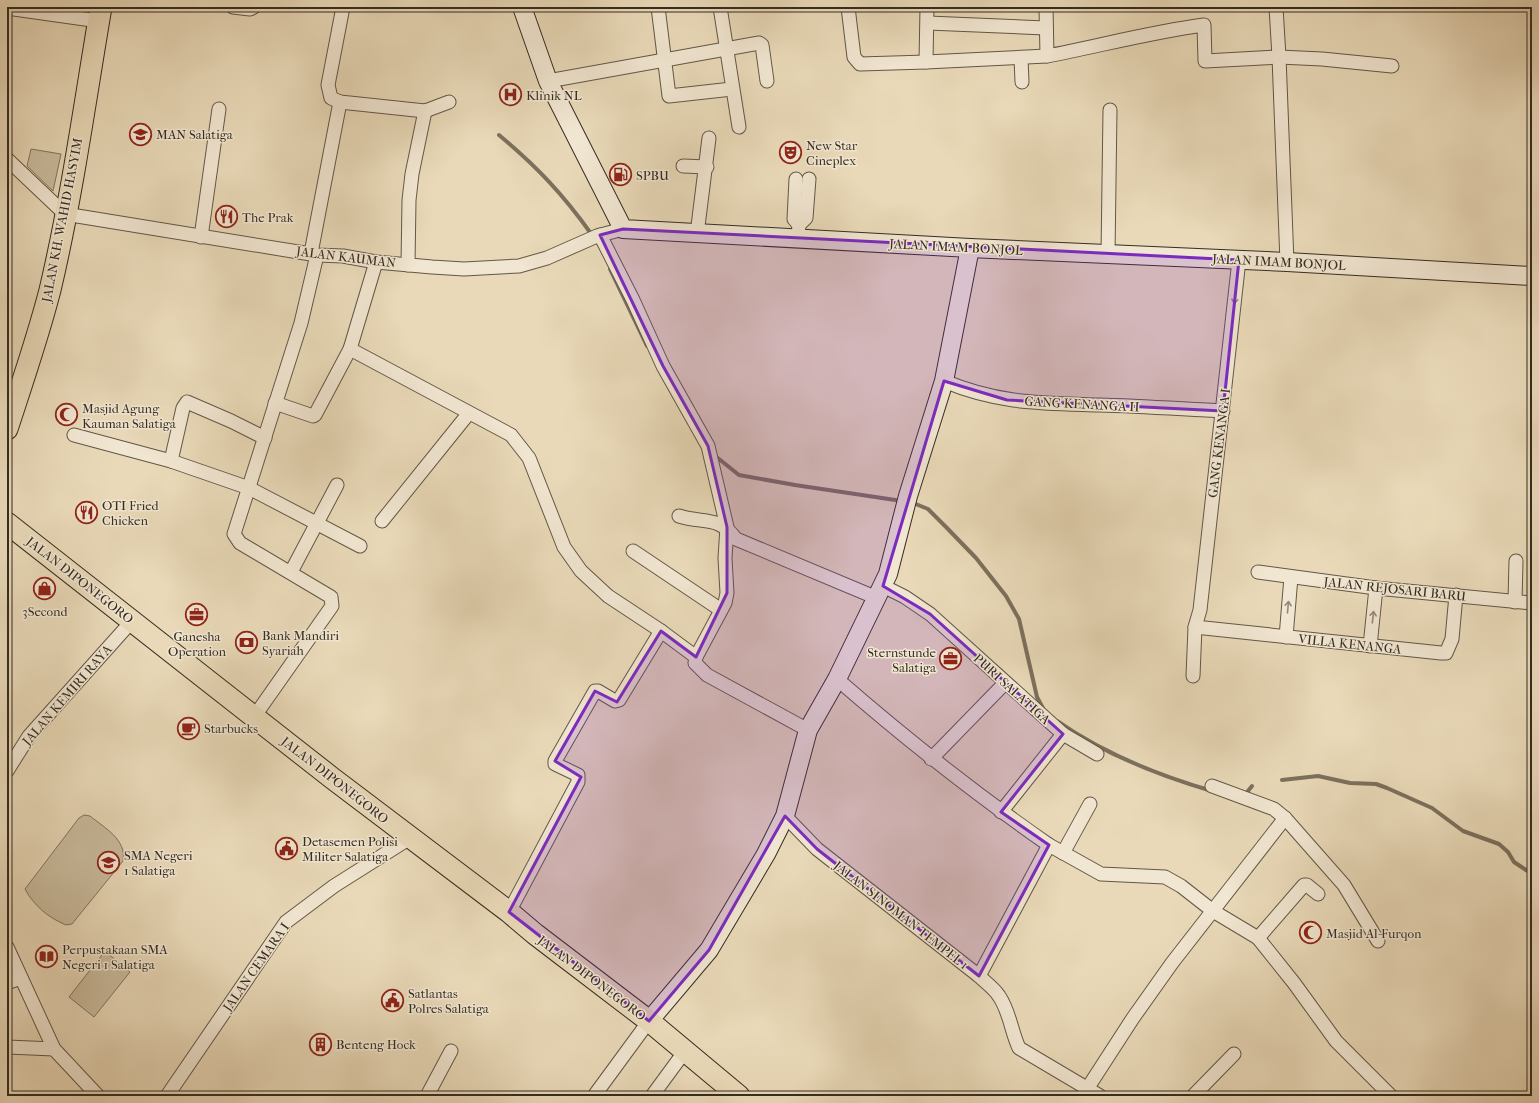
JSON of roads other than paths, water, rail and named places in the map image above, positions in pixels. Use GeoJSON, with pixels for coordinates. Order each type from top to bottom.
{"type":"FeatureCollection","features":[{"type":"Feature","properties":{"kind":"main road"},"geometry":{"type":"LineString","coordinates":[[522,7],[548,81],[623,229]]}},
{"type":"Feature","properties":{"kind":"main road","name":"JALAN KH. WAHID HASYIM"},"geometry":{"type":"LineString","coordinates":[[7,429],[26,373],[50,291],[100,14]]}},
{"type":"Feature","properties":{"kind":"main road","name":"JALAN IMAM BONJOL"},"geometry":{"type":"LineString","coordinates":[[623,229],[698,234],[799,232],[970,248],[1287,262],[1532,276]]}},
{"type":"Feature","properties":{"kind":"main road"},"geometry":{"type":"LineString","coordinates":[[649,1021],[709,950],[766,854],[785,816],[808,730],[837,679],[888,574],[906,504],[944,381],[970,248]]}},
{"type":"Feature","properties":{"kind":"main road","name":"JALAN DIPONEGORO"},"geometry":{"type":"LineString","coordinates":[[7,523],[254,717],[649,1021],[739,1096]]}},
{"type":"Feature","properties":{"kind":"street"},"geometry":{"type":"LineString","coordinates":[[233,7],[250,9],[254,7]]}},
{"type":"Feature","properties":{"kind":"street"},"geometry":{"type":"LineString","coordinates":[[343,7],[328,85],[331,98],[340,102],[425,111],[449,102]]}},
{"type":"Feature","properties":{"kind":"street"},"geometry":{"type":"LineString","coordinates":[[658,7],[671,97],[732,89]]}},
{"type":"Feature","properties":{"kind":"street"},"geometry":{"type":"LineString","coordinates":[[720,7],[738,127]]}},
{"type":"Feature","properties":{"kind":"street"},"geometry":{"type":"LineString","coordinates":[[848,7],[854,57],[857,63],[860,64],[1047,56],[1103,46],[1165,30],[1204,25],[1205,61],[1279,57],[1322,59],[1392,66]]}},
{"type":"Feature","properties":{"kind":"street"},"geometry":{"type":"LineString","coordinates":[[926,62],[928,7]]}},
{"type":"Feature","properties":{"kind":"street"},"geometry":{"type":"LineString","coordinates":[[1046,7],[1047,56]]}},
{"type":"Feature","properties":{"kind":"street"},"geometry":{"type":"LineString","coordinates":[[1276,7],[1287,262]]}},
{"type":"Feature","properties":{"kind":"street"},"geometry":{"type":"LineString","coordinates":[[7,8],[100,14]]}},
{"type":"Feature","properties":{"kind":"street"},"geometry":{"type":"LineString","coordinates":[[928,23],[1046,28]]}},
{"type":"Feature","properties":{"kind":"street"},"geometry":{"type":"LineString","coordinates":[[548,81],[761,44],[767,81]]}},
{"type":"Feature","properties":{"kind":"street"},"geometry":{"type":"LineString","coordinates":[[1021,58],[1022,82]]}},
{"type":"Feature","properties":{"kind":"street"},"geometry":{"type":"LineString","coordinates":[[254,717],[332,606],[331,597],[236,539],[235,530],[302,323],[340,102]]}},
{"type":"Feature","properties":{"kind":"street"},"geometry":{"type":"LineString","coordinates":[[201,237],[219,109]]}},
{"type":"Feature","properties":{"kind":"street"},"geometry":{"type":"LineString","coordinates":[[1108,254],[1110,110]]}},
{"type":"Feature","properties":{"kind":"street"},"geometry":{"type":"LineString","coordinates":[[408,265],[412,174],[425,111]]}},
{"type":"Feature","properties":{"kind":"street"},"geometry":{"type":"LineString","coordinates":[[698,234],[709,138]]}},
{"type":"Feature","properties":{"kind":"street"},"geometry":{"type":"LineString","coordinates":[[7,159],[65,214]]}},
{"type":"Feature","properties":{"kind":"street"},"geometry":{"type":"LineString","coordinates":[[684,166],[706,167]]}},
{"type":"Feature","properties":{"kind":"street"},"geometry":{"type":"LineString","coordinates":[[799,232],[806,218],[802,179]]}},
{"type":"Feature","properties":{"kind":"street","name":"JALAN KAUMAN"},"geometry":{"type":"LineString","coordinates":[[65,214],[314,254],[343,256],[376,262],[464,269],[519,266],[547,258],[595,238],[623,229]]}},
{"type":"Feature","properties":{"kind":"street"},"geometry":{"type":"LineString","coordinates":[[595,238],[617,266],[663,366],[710,451],[727,527],[725,558],[727,593],[721,610],[696,657],[695,663],[707,675],[808,730]]}},
{"type":"Feature","properties":{"kind":"street","name":"GANG KENANGA I"},"geometry":{"type":"LineString","coordinates":[[1195,627],[1200,610],[1239,260]]}},
{"type":"Feature","properties":{"kind":"street"},"geometry":{"type":"LineString","coordinates":[[275,403],[315,416],[350,349],[376,262]]}},
{"type":"Feature","properties":{"kind":"street"},"geometry":{"type":"LineString","coordinates":[[350,349],[511,435],[530,458],[564,548],[581,571],[608,596],[661,631],[696,657]]}},
{"type":"Feature","properties":{"kind":"street","name":"GANG KENANGA II"},"geometry":{"type":"LineString","coordinates":[[944,381],[966,390],[1007,400],[1049,404],[1223,411]]}},
{"type":"Feature","properties":{"kind":"street"},"geometry":{"type":"LineString","coordinates":[[171,461],[182,408],[187,402],[232,421],[265,438]]}},
{"type":"Feature","properties":{"kind":"street"},"geometry":{"type":"LineString","coordinates":[[382,521],[469,412]]}},
{"type":"Feature","properties":{"kind":"street"},"geometry":{"type":"LineString","coordinates":[[74,435],[171,461],[249,488],[360,546]]}},
{"type":"Feature","properties":{"kind":"street"},"geometry":{"type":"LineString","coordinates":[[291,572],[336,486]]}},
{"type":"Feature","properties":{"kind":"street"},"geometry":{"type":"LineString","coordinates":[[679,516],[690,520],[716,522],[727,527]]}},
{"type":"Feature","properties":{"kind":"street","name":"PURI SALATIGA"},"geometry":{"type":"LineString","coordinates":[[727,527],[736,538],[880,592],[917,604],[1063,734],[1001,812]]}},
{"type":"Feature","properties":{"kind":"street"},"geometry":{"type":"LineString","coordinates":[[633,551],[721,610]]}},
{"type":"Feature","properties":{"kind":"street"},"geometry":{"type":"LineString","coordinates":[[1515,602],[1516,561]]}},
{"type":"Feature","properties":{"kind":"street","name":"JALAN REJOSARI BARU"},"geometry":{"type":"LineString","coordinates":[[1258,572],[1291,578],[1376,588],[1532,603]]}},
{"type":"Feature","properties":{"kind":"street"},"geometry":{"type":"LineString","coordinates":[[1286,637],[1291,578]]}},
{"type":"Feature","properties":{"kind":"street"},"geometry":{"type":"LineString","coordinates":[[1370,646],[1376,588]]}},
{"type":"Feature","properties":{"kind":"street","name":"VILLA KENANGA"},"geometry":{"type":"LineString","coordinates":[[1195,627],[1370,646],[1446,652],[1452,639],[1456,595]]}},
{"type":"Feature","properties":{"kind":"street","name":"JALAN KEMIRI RAYA"},"geometry":{"type":"LineString","coordinates":[[7,771],[29,736],[132,621]]}},
{"type":"Feature","properties":{"kind":"street"},"geometry":{"type":"LineString","coordinates":[[1194,676],[1195,627]]}},
{"type":"Feature","properties":{"kind":"street"},"geometry":{"type":"LineString","coordinates":[[509,912],[578,782],[578,776],[555,764],[555,761],[595,692],[598,691],[615,701],[619,700],[661,631]]}},
{"type":"Feature","properties":{"kind":"street"},"geometry":{"type":"LineString","coordinates":[[837,679],[931,759],[1001,812],[1063,853],[1102,874],[1165,878],[1181,886],[1213,911],[1258,938],[1294,983],[1336,1041],[1392,1096]]}},
{"type":"Feature","properties":{"kind":"street"},"geometry":{"type":"LineString","coordinates":[[931,759],[1005,683]]}},
{"type":"Feature","properties":{"kind":"street"},"geometry":{"type":"LineString","coordinates":[[1063,734],[1098,754]]}},
{"type":"Feature","properties":{"kind":"street"},"geometry":{"type":"LineString","coordinates":[[1212,786],[1274,810],[1282,821],[1344,885],[1378,941]]}},
{"type":"Feature","properties":{"kind":"street"},"geometry":{"type":"LineString","coordinates":[[1063,853],[1090,804]]}},
{"type":"Feature","properties":{"kind":"street","name":"JALAN SINOMAN TEMPEL 1"},"geometry":{"type":"LineString","coordinates":[[785,816],[817,849],[979,976],[998,994],[1010,1020],[1013,1035],[1019,1048],[1100,1096]]}},
{"type":"Feature","properties":{"kind":"street"},"geometry":{"type":"LineString","coordinates":[[1087,1089],[1133,1018],[1282,821]]}},
{"type":"Feature","properties":{"kind":"street","name":"JALAN CEMARA I"},"geometry":{"type":"LineString","coordinates":[[167,1096],[286,922],[334,886],[410,838]]}},
{"type":"Feature","properties":{"kind":"street"},"geometry":{"type":"LineString","coordinates":[[979,976],[1050,845]]}},
{"type":"Feature","properties":{"kind":"street"},"geometry":{"type":"LineString","coordinates":[[1258,938],[1304,885],[1307,884],[1318,894]]}},
{"type":"Feature","properties":{"kind":"street"},"geometry":{"type":"LineString","coordinates":[[7,947],[54,1049],[98,1096]]}},
{"type":"Feature","properties":{"kind":"street"},"geometry":{"type":"LineString","coordinates":[[7,983],[21,978]]}},
{"type":"Feature","properties":{"kind":"street"},"geometry":{"type":"LineString","coordinates":[[594,1096],[649,1021]]}},
{"type":"Feature","properties":{"kind":"street"},"geometry":{"type":"LineString","coordinates":[[7,1047],[54,1049]]}},
{"type":"Feature","properties":{"kind":"street"},"geometry":{"type":"LineString","coordinates":[[427,1096],[451,1051]]}},
{"type":"Feature","properties":{"kind":"street"},"geometry":{"type":"LineString","coordinates":[[652,1096],[686,1051]]}},
{"type":"Feature","properties":{"kind":"street"},"geometry":{"type":"LineString","coordinates":[[1193,1096],[1234,1054]]}},
{"type":"Feature","properties":{"kind":"waterway"},"geometry":{"type":"LineString","coordinates":[[499,135],[549,182],[571,207],[592,235]]}},
{"type":"Feature","properties":{"kind":"waterway"},"geometry":{"type":"LineString","coordinates":[[610,269],[647,346]]}},
{"type":"Feature","properties":{"kind":"waterway"},"geometry":{"type":"LineString","coordinates":[[714,455],[739,475],[902,501]]}},
{"type":"Feature","properties":{"kind":"waterway"},"geometry":{"type":"LineString","coordinates":[[911,502],[928,509],[976,558],[1006,596],[1019,619],[1037,697],[1045,712]]}},
{"type":"Feature","properties":{"kind":"waterway"},"geometry":{"type":"LineString","coordinates":[[1057,721],[1093,744],[1151,771],[1212,791]]}},
{"type":"Feature","properties":{"kind":"waterway"},"geometry":{"type":"LineString","coordinates":[[1282,780],[1318,776],[1350,783],[1376,784],[1387,788],[1432,808],[1463,831],[1499,844],[1508,852],[1514,862],[1532,874]]}},
{"type":"Feature","properties":{"kind":"waterway"},"geometry":{"type":"LineString","coordinates":[[1244,796],[1252,786]]}},
{"type":"Feature","properties":{"kind":"place","name":"Klinik NL"},"geometry":{"type":"Point","coordinates":[511,95]}},
{"type":"Feature","properties":{"kind":"place","name":"MAN Salatiga"},"geometry":{"type":"Point","coordinates":[141,134]}},
{"type":"Feature","properties":{"kind":"place","name":"New Star Cineplex"},"geometry":{"type":"Point","coordinates":[791,152]}},
{"type":"Feature","properties":{"kind":"place","name":"SPBU"},"geometry":{"type":"Point","coordinates":[621,175]}},
{"type":"Feature","properties":{"kind":"place","name":"The Prak"},"geometry":{"type":"Point","coordinates":[227,217]}},
{"type":"Feature","properties":{"kind":"place","name":"Masjid Agung Kauman Salatiga"},"geometry":{"type":"Point","coordinates":[67,415]}},
{"type":"Feature","properties":{"kind":"place","name":"OTI Fried Chicken"},"geometry":{"type":"Point","coordinates":[86,512]}},
{"type":"Feature","properties":{"kind":"place","name":"3Second"},"geometry":{"type":"Point","coordinates":[45,589]}},
{"type":"Feature","properties":{"kind":"place","name":"Ganesha Operation"},"geometry":{"type":"Point","coordinates":[197,614]}},
{"type":"Feature","properties":{"kind":"place","name":"Bank Mandiri Syariah"},"geometry":{"type":"Point","coordinates":[246,642]}},
{"type":"Feature","properties":{"kind":"place","name":"Sternstunde Salatiga"},"geometry":{"type":"Point","coordinates":[951,659]}},
{"type":"Feature","properties":{"kind":"place","name":"Starbucks"},"geometry":{"type":"Point","coordinates":[189,728]}},
{"type":"Feature","properties":{"kind":"place","name":"Detasemen Polisi Militer Salatiga"},"geometry":{"type":"Point","coordinates":[287,848]}},
{"type":"Feature","properties":{"kind":"place","name":"SMA Negeri 1 Salatiga"},"geometry":{"type":"Point","coordinates":[108,862]}},
{"type":"Feature","properties":{"kind":"place","name":"Masjid Al-Furqon"},"geometry":{"type":"Point","coordinates":[1311,933]}},
{"type":"Feature","properties":{"kind":"place","name":"Perpustakaan SMA Negeri 1 Salatiga"},"geometry":{"type":"Point","coordinates":[46,956]}},
{"type":"Feature","properties":{"kind":"place","name":"Satlantas Polres Salatiga"},"geometry":{"type":"Point","coordinates":[393,1000]}},
{"type":"Feature","properties":{"kind":"place","name":"Benteng Hock"},"geometry":{"type":"Point","coordinates":[321,1044]}}]}
